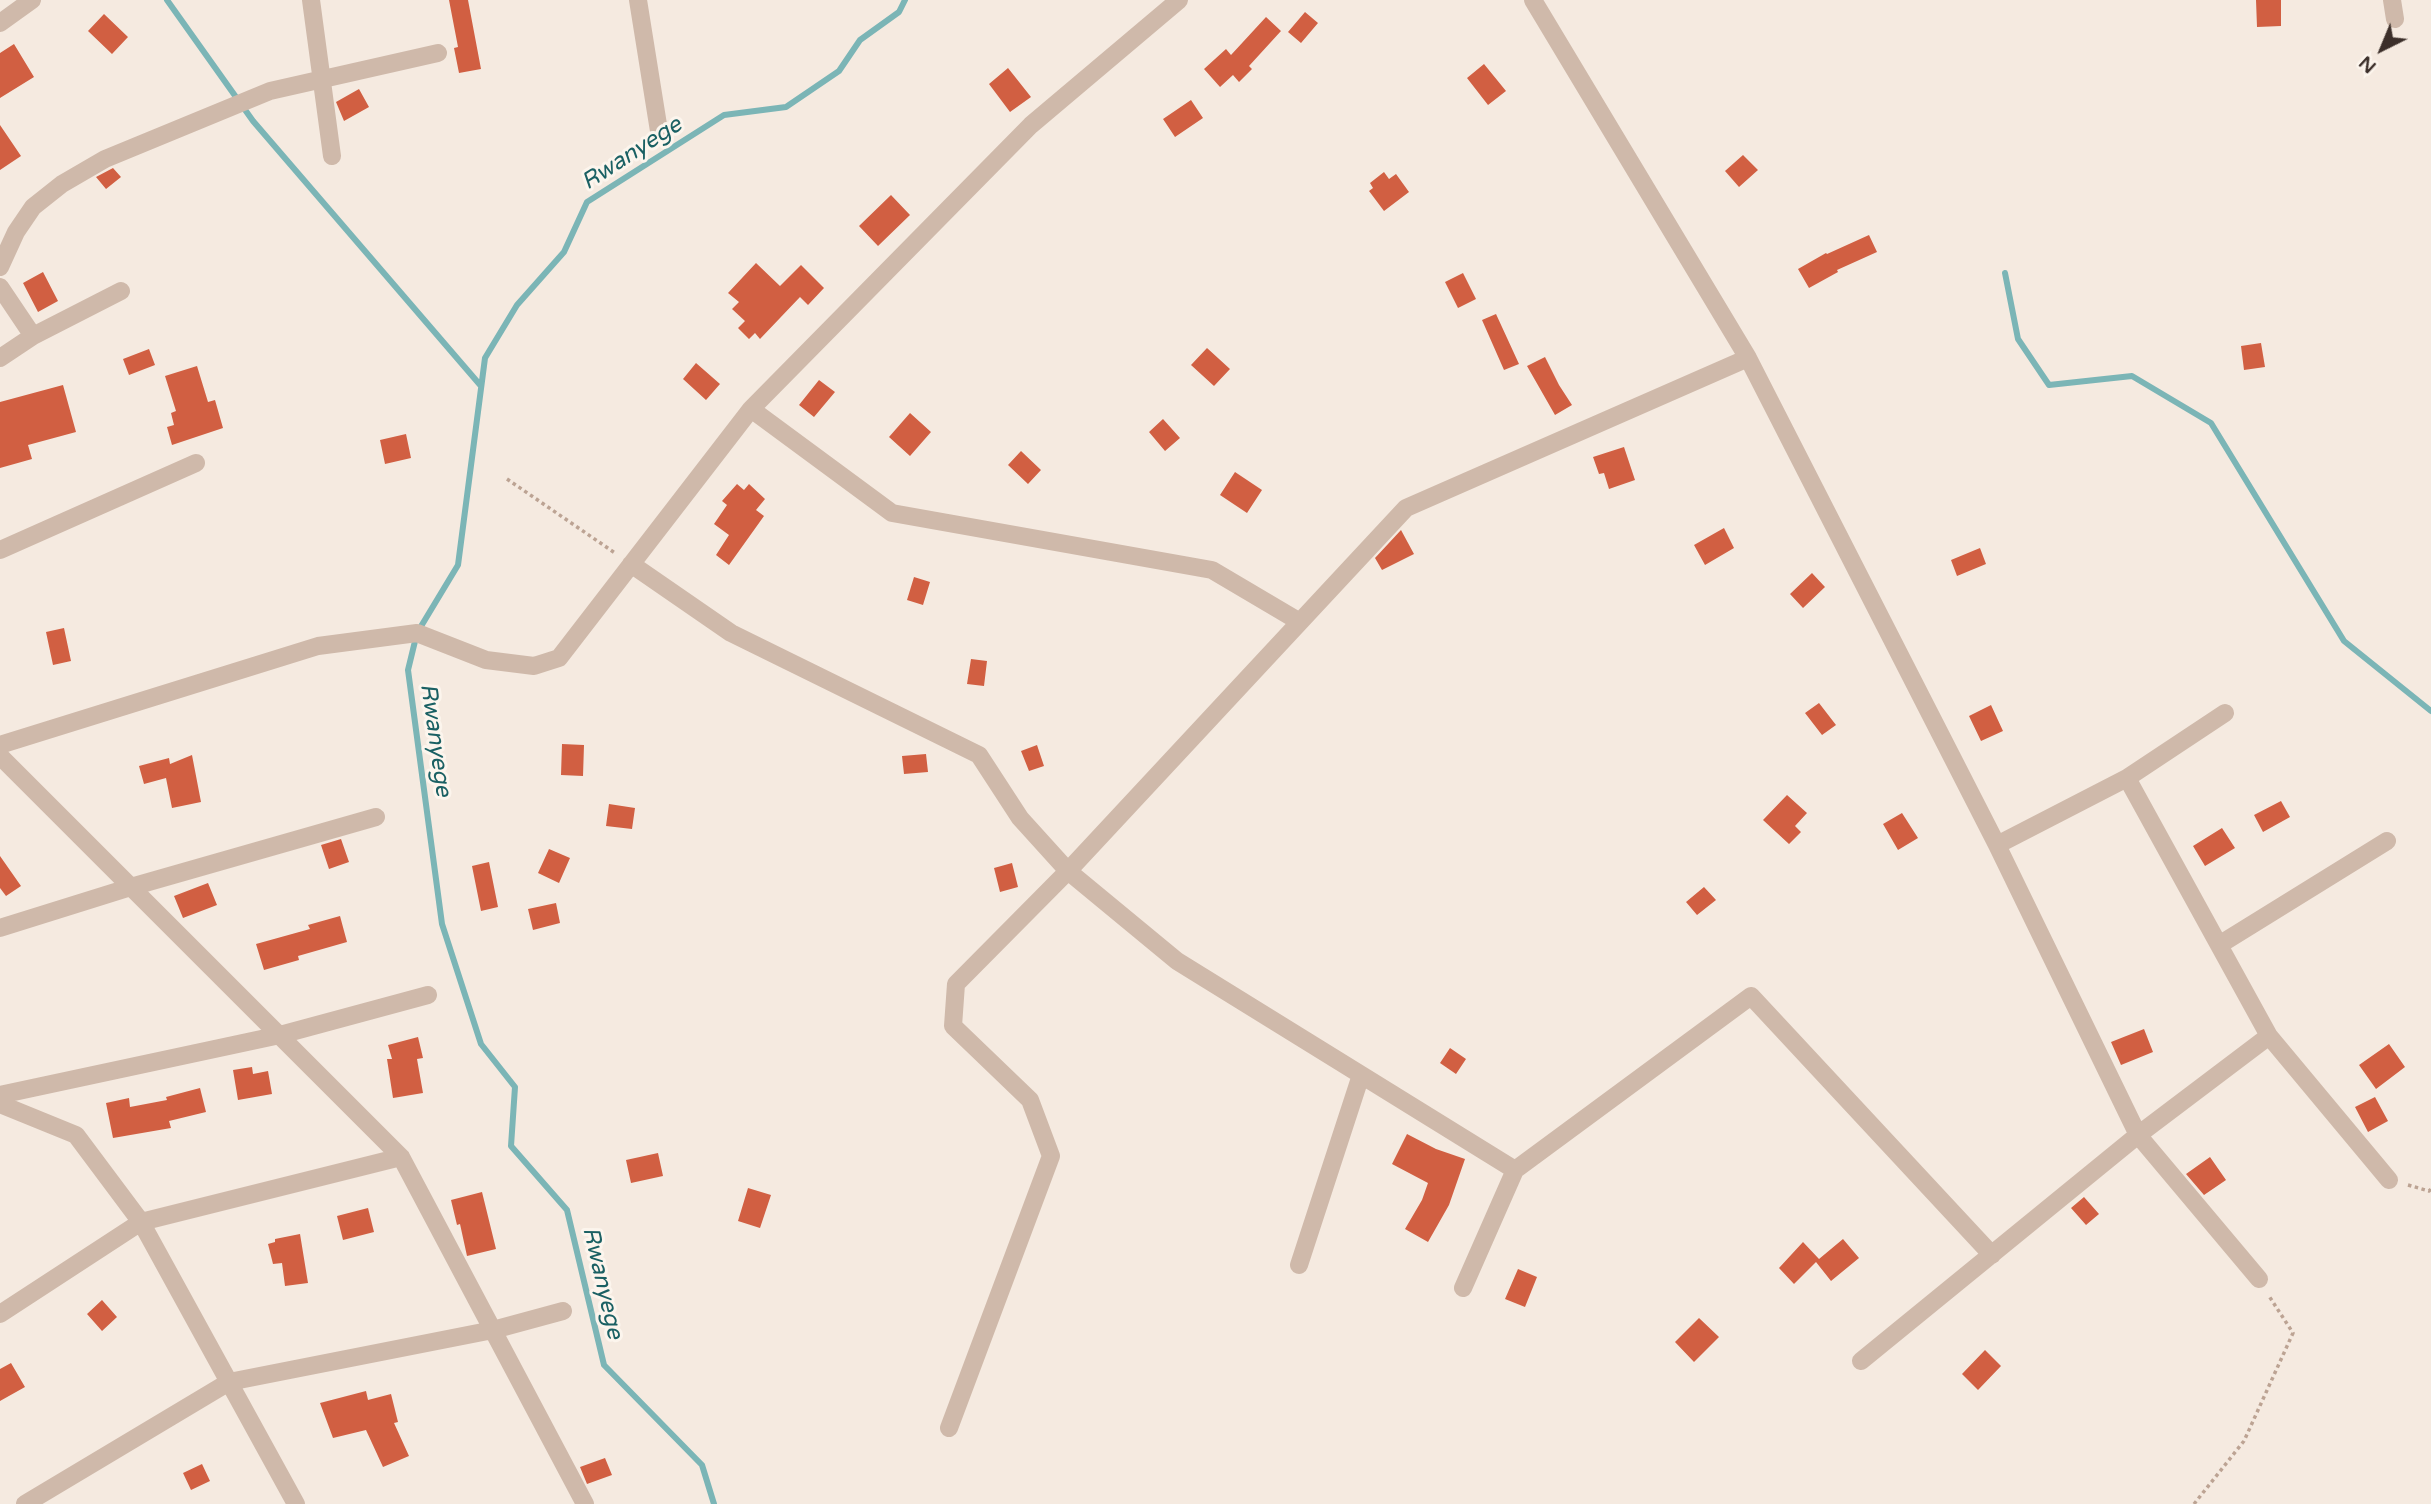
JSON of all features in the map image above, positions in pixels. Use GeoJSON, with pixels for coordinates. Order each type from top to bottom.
{"type":"FeatureCollection","features":[{"type":"Feature","properties":{"kind":"street"},"geometry":{"type":"LineString","coordinates":[[0,23],[32,0]]}},
{"type":"Feature","properties":{"kind":"street"},"geometry":{"type":"LineString","coordinates":[[311,0],[332,156]]}},
{"type":"Feature","properties":{"kind":"street"},"geometry":{"type":"LineString","coordinates":[[638,0],[659,131]]}},
{"type":"Feature","properties":{"kind":"street"},"geometry":{"type":"LineString","coordinates":[[0,745],[318,646],[417,633],[486,660],[534,666],[559,658],[751,409],[1031,125],[1180,0]]}},
{"type":"Feature","properties":{"kind":"street"},"geometry":{"type":"LineString","coordinates":[[1533,0],[1748,358],[1997,845],[2138,1135],[2259,1279]]}},
{"type":"Feature","properties":{"kind":"street"},"geometry":{"type":"LineString","coordinates":[[2392,0],[2395,19]]}},
{"type":"Feature","properties":{"kind":"street"},"geometry":{"type":"LineString","coordinates":[[0,267],[16,232],[33,207],[62,184],[105,159],[270,91],[438,53]]}},
{"type":"Feature","properties":{"kind":"street"},"geometry":{"type":"LineString","coordinates":[[0,287],[33,336]]}},
{"type":"Feature","properties":{"kind":"street"},"geometry":{"type":"LineString","coordinates":[[0,358],[33,336],[121,291]]}},
{"type":"Feature","properties":{"kind":"street"},"geometry":{"type":"LineString","coordinates":[[949,1428],[1051,1156],[1030,1100],[953,1026],[956,984],[1068,871],[1406,508],[1748,358]]}},
{"type":"Feature","properties":{"kind":"street"},"geometry":{"type":"LineString","coordinates":[[751,409],[892,513],[1212,570],[1300,622]]}},
{"type":"Feature","properties":{"kind":"street"},"geometry":{"type":"LineString","coordinates":[[0,550],[196,463]]}},
{"type":"Feature","properties":{"kind":"street"},"geometry":{"type":"LineString","coordinates":[[631,564],[731,633],[979,755],[1020,818],[1068,871],[1177,961],[1515,1170]]}},
{"type":"Feature","properties":{"kind":"street"},"geometry":{"type":"LineString","coordinates":[[1997,845],[2127,778],[2225,713]]}},
{"type":"Feature","properties":{"kind":"street"},"geometry":{"type":"LineString","coordinates":[[0,755],[401,1157],[585,1504]]}},
{"type":"Feature","properties":{"kind":"street"},"geometry":{"type":"LineString","coordinates":[[2127,778],[2269,1036],[2389,1180]]}},
{"type":"Feature","properties":{"kind":"street"},"geometry":{"type":"LineString","coordinates":[[0,928],[131,887],[376,817]]}},
{"type":"Feature","properties":{"kind":"street"},"geometry":{"type":"LineString","coordinates":[[2219,945],[2387,841]]}},
{"type":"Feature","properties":{"kind":"street"},"geometry":{"type":"LineString","coordinates":[[0,1095],[280,1035],[428,995]]}},
{"type":"Feature","properties":{"kind":"street"},"geometry":{"type":"LineString","coordinates":[[1463,1288],[1515,1170],[1752,996],[1992,1255]]}},
{"type":"Feature","properties":{"kind":"street"},"geometry":{"type":"LineString","coordinates":[[1861,1361],[2138,1135],[2269,1036]]}},
{"type":"Feature","properties":{"kind":"street"},"geometry":{"type":"LineString","coordinates":[[1299,1265],[1361,1075]]}},
{"type":"Feature","properties":{"kind":"street"},"geometry":{"type":"LineString","coordinates":[[0,1104],[76,1135],[141,1222],[296,1504]]}},
{"type":"Feature","properties":{"kind":"street"},"geometry":{"type":"LineString","coordinates":[[0,1314],[141,1222],[401,1157]]}},
{"type":"Feature","properties":{"kind":"street"},"geometry":{"type":"LineString","coordinates":[[25,1504],[229,1382],[494,1330],[563,1311]]}},
{"type":"Feature","properties":{"kind":"path"},"geometry":{"type":"LineString","coordinates":[[507,479],[631,564]]}},
{"type":"Feature","properties":{"kind":"path"},"geometry":{"type":"LineString","coordinates":[[2389,1180],[2429,1191],[2431,1189]]}},
{"type":"Feature","properties":{"kind":"path"},"geometry":{"type":"LineString","coordinates":[[2194,1504],[2244,1441],[2292,1333],[2259,1279]]}},
{"type":"Feature","properties":{"kind":"building"},"geometry":{"type":"Polygon","coordinates":[[[449,0],[468,0],[481,69],[459,73],[454,48],[458,47],[449,0]]]}},
{"type":"Feature","properties":{"kind":"building"},"geometry":{"type":"Polygon","coordinates":[[[2256,0],[2281,0],[2281,26],[2257,27],[2256,0]]]}},
{"type":"Feature","properties":{"kind":"building"},"geometry":{"type":"Polygon","coordinates":[[[1305,12],[1318,23],[1301,43],[1288,32],[1305,12]]]}},
{"type":"Feature","properties":{"kind":"building"},"geometry":{"type":"Polygon","coordinates":[[[104,14],[128,37],[112,54],[88,31],[104,14]]]}},
{"type":"Feature","properties":{"kind":"building"},"geometry":{"type":"Polygon","coordinates":[[[1266,17],[1281,31],[1249,66],[1252,69],[1239,82],[1233,75],[1220,87],[1204,69],[1226,49],[1231,55],[1266,17]]]}},
{"type":"Feature","properties":{"kind":"building"},"geometry":{"type":"Polygon","coordinates":[[[14,44],[34,77],[0,98],[0,53],[14,44]]]}},
{"type":"Feature","properties":{"kind":"building"},"geometry":{"type":"Polygon","coordinates":[[[1484,64],[1506,91],[1488,105],[1467,78],[1484,64]]]}},
{"type":"Feature","properties":{"kind":"building"},"geometry":{"type":"Polygon","coordinates":[[[1008,68],[1031,97],[1010,112],[989,84],[1008,68]]]}},
{"type":"Feature","properties":{"kind":"building"},"geometry":{"type":"Polygon","coordinates":[[[359,89],[369,107],[344,121],[336,102],[359,89]]]}},
{"type":"Feature","properties":{"kind":"building"},"geometry":{"type":"Polygon","coordinates":[[[1191,100],[1203,118],[1175,137],[1163,119],[1191,100]]]}},
{"type":"Feature","properties":{"kind":"building"},"geometry":{"type":"Polygon","coordinates":[[[0,125],[21,156],[0,170],[0,125]]]}},
{"type":"Feature","properties":{"kind":"building"},"geometry":{"type":"Polygon","coordinates":[[[1743,155],[1758,170],[1739,187],[1725,171],[1743,155]]]}},
{"type":"Feature","properties":{"kind":"building"},"geometry":{"type":"Polygon","coordinates":[[[113,168],[121,177],[106,189],[96,177],[113,168]]]}},
{"type":"Feature","properties":{"kind":"building"},"geometry":{"type":"Polygon","coordinates":[[[1384,172],[1389,179],[1396,174],[1409,192],[1384,211],[1369,191],[1373,188],[1370,183],[1384,172]]]}},
{"type":"Feature","properties":{"kind":"building"},"geometry":{"type":"Polygon","coordinates":[[[891,195],[910,215],[878,246],[859,226],[891,195]]]}},
{"type":"Feature","properties":{"kind":"building"},"geometry":{"type":"Polygon","coordinates":[[[1869,235],[1877,252],[1837,270],[1838,272],[1809,288],[1798,269],[1826,253],[1869,235]]]}},
{"type":"Feature","properties":{"kind":"building"},"geometry":{"type":"Polygon","coordinates":[[[756,263],[780,286],[801,265],[824,288],[808,305],[800,297],[760,339],[755,333],[749,339],[738,328],[745,321],[732,309],[739,302],[728,293],[756,263]]]}},
{"type":"Feature","properties":{"kind":"building"},"geometry":{"type":"Polygon","coordinates":[[[43,272],[58,301],[38,312],[23,283],[43,272]]]}},
{"type":"Feature","properties":{"kind":"building"},"geometry":{"type":"Polygon","coordinates":[[[1463,273],[1476,299],[1458,308],[1445,282],[1463,273]]]}},
{"type":"Feature","properties":{"kind":"building"},"geometry":{"type":"Polygon","coordinates":[[[1496,314],[1519,364],[1504,370],[1482,320],[1496,314]]]}},
{"type":"Feature","properties":{"kind":"building"},"geometry":{"type":"Polygon","coordinates":[[[2261,343],[2265,367],[2244,370],[2241,346],[2261,343]]]}},
{"type":"Feature","properties":{"kind":"building"},"geometry":{"type":"Polygon","coordinates":[[[1207,348],[1230,369],[1214,386],[1191,365],[1207,348]]]}},
{"type":"Feature","properties":{"kind":"building"},"geometry":{"type":"Polygon","coordinates":[[[149,349],[155,365],[129,375],[123,359],[149,349]]]}},
{"type":"Feature","properties":{"kind":"building"},"geometry":{"type":"Polygon","coordinates":[[[1545,357],[1572,405],[1555,415],[1527,366],[1545,357]]]}},
{"type":"Feature","properties":{"kind":"building"},"geometry":{"type":"Polygon","coordinates":[[[696,363],[720,384],[706,400],[683,379],[696,363]]]}},
{"type":"Feature","properties":{"kind":"building"},"geometry":{"type":"Polygon","coordinates":[[[197,366],[208,402],[215,400],[223,428],[172,445],[167,427],[174,425],[171,413],[176,411],[165,376],[197,366]]]}},
{"type":"Feature","properties":{"kind":"building"},"geometry":{"type":"Polygon","coordinates":[[[819,380],[835,392],[814,417],[799,405],[819,380]]]}},
{"type":"Feature","properties":{"kind":"building"},"geometry":{"type":"Polygon","coordinates":[[[63,385],[76,432],[28,445],[32,459],[0,468],[0,402],[63,385]]]}},
{"type":"Feature","properties":{"kind":"building"},"geometry":{"type":"Polygon","coordinates":[[[910,413],[931,432],[910,456],[889,437],[910,413]]]}},
{"type":"Feature","properties":{"kind":"building"},"geometry":{"type":"Polygon","coordinates":[[[1163,419],[1180,438],[1165,451],[1149,432],[1163,419]]]}},
{"type":"Feature","properties":{"kind":"building"},"geometry":{"type":"Polygon","coordinates":[[[406,434],[411,458],[385,464],[380,440],[406,434]]]}},
{"type":"Feature","properties":{"kind":"building"},"geometry":{"type":"Polygon","coordinates":[[[1624,447],[1635,480],[1609,489],[1604,473],[1599,474],[1593,457],[1624,447]]]}},
{"type":"Feature","properties":{"kind":"building"},"geometry":{"type":"Polygon","coordinates":[[[1021,451],[1041,470],[1028,484],[1008,465],[1021,451]]]}},
{"type":"Feature","properties":{"kind":"building"},"geometry":{"type":"Polygon","coordinates":[[[1235,472],[1262,490],[1247,513],[1220,495],[1235,472]]]}},
{"type":"Feature","properties":{"kind":"building"},"geometry":{"type":"Polygon","coordinates":[[[737,484],[744,490],[749,484],[765,499],[756,510],[764,516],[729,565],[716,555],[729,535],[714,524],[727,505],[722,501],[737,484]]]}},
{"type":"Feature","properties":{"kind":"building"},"geometry":{"type":"Polygon","coordinates":[[[1724,528],[1734,548],[1705,565],[1694,545],[1724,528]]]}},
{"type":"Feature","properties":{"kind":"building"},"geometry":{"type":"Polygon","coordinates":[[[1401,530],[1414,554],[1382,570],[1375,558],[1401,530]]]}},
{"type":"Feature","properties":{"kind":"building"},"geometry":{"type":"Polygon","coordinates":[[[1980,548],[1986,564],[1957,576],[1951,560],[1980,548]]]}},
{"type":"Feature","properties":{"kind":"building"},"geometry":{"type":"Polygon","coordinates":[[[1812,573],[1825,587],[1803,608],[1790,594],[1812,573]]]}},
{"type":"Feature","properties":{"kind":"building"},"geometry":{"type":"Polygon","coordinates":[[[914,577],[930,582],[923,605],[907,600],[914,577]]]}},
{"type":"Feature","properties":{"kind":"building"},"geometry":{"type":"Polygon","coordinates":[[[64,628],[71,661],[53,665],[46,632],[64,628]]]}},
{"type":"Feature","properties":{"kind":"building"},"geometry":{"type":"Polygon","coordinates":[[[971,659],[987,661],[984,686],[967,684],[971,659]]]}},
{"type":"Feature","properties":{"kind":"building"},"geometry":{"type":"Polygon","coordinates":[[[1819,703],[1836,725],[1822,735],[1805,713],[1819,703]]]}},
{"type":"Feature","properties":{"kind":"building"},"geometry":{"type":"Polygon","coordinates":[[[1991,705],[2003,731],[1981,741],[1969,716],[1991,705]]]}},
{"type":"Feature","properties":{"kind":"building"},"geometry":{"type":"Polygon","coordinates":[[[562,744],[584,745],[583,776],[561,775],[562,744]]]}},
{"type":"Feature","properties":{"kind":"building"},"geometry":{"type":"Polygon","coordinates":[[[1037,745],[1044,766],[1029,771],[1021,751],[1037,745]]]}},
{"type":"Feature","properties":{"kind":"building"},"geometry":{"type":"Polygon","coordinates":[[[926,754],[928,772],[904,774],[902,756],[926,754]]]}},
{"type":"Feature","properties":{"kind":"building"},"geometry":{"type":"Polygon","coordinates":[[[192,755],[201,802],[172,808],[166,778],[144,784],[139,766],[169,758],[170,764],[192,755]]]}},
{"type":"Feature","properties":{"kind":"building"},"geometry":{"type":"Polygon","coordinates":[[[1787,795],[1807,813],[1795,826],[1801,832],[1789,844],[1763,820],[1787,795]]]}},
{"type":"Feature","properties":{"kind":"building"},"geometry":{"type":"Polygon","coordinates":[[[2281,801],[2290,817],[2263,832],[2254,815],[2281,801]]]}},
{"type":"Feature","properties":{"kind":"building"},"geometry":{"type":"Polygon","coordinates":[[[609,804],[635,808],[632,829],[606,826],[609,804]]]}},
{"type":"Feature","properties":{"kind":"building"},"geometry":{"type":"Polygon","coordinates":[[[1902,813],[1918,838],[1898,850],[1883,824],[1902,813]]]}},
{"type":"Feature","properties":{"kind":"building"},"geometry":{"type":"Polygon","coordinates":[[[2222,828],[2235,848],[2205,866],[2193,846],[2222,828]]]}},
{"type":"Feature","properties":{"kind":"building"},"geometry":{"type":"Polygon","coordinates":[[[341,839],[349,862],[329,869],[321,845],[341,839]]]}},
{"type":"Feature","properties":{"kind":"building"},"geometry":{"type":"Polygon","coordinates":[[[549,849],[570,858],[559,883],[538,873],[549,849]]]}},
{"type":"Feature","properties":{"kind":"building"},"geometry":{"type":"Polygon","coordinates":[[[0,856],[21,886],[6,896],[0,888],[0,856]]]}},
{"type":"Feature","properties":{"kind":"building"},"geometry":{"type":"Polygon","coordinates":[[[489,862],[498,907],[481,911],[472,866],[489,862]]]}},
{"type":"Feature","properties":{"kind":"building"},"geometry":{"type":"Polygon","coordinates":[[[1012,863],[1018,887],[1000,892],[994,868],[1012,863]]]}},
{"type":"Feature","properties":{"kind":"building"},"geometry":{"type":"Polygon","coordinates":[[[208,883],[217,905],[183,918],[174,896],[208,883]]]}},
{"type":"Feature","properties":{"kind":"building"},"geometry":{"type":"Polygon","coordinates":[[[1704,887],[1716,900],[1697,915],[1686,902],[1704,887]]]}},
{"type":"Feature","properties":{"kind":"building"},"geometry":{"type":"Polygon","coordinates":[[[556,903],[560,923],[533,930],[528,909],[556,903]]]}},
{"type":"Feature","properties":{"kind":"building"},"geometry":{"type":"Polygon","coordinates":[[[340,916],[347,942],[298,956],[299,960],[264,970],[256,944],[310,929],[308,925],[340,916]]]}},
{"type":"Feature","properties":{"kind":"building"},"geometry":{"type":"Polygon","coordinates":[[[2144,1029],[2153,1052],[2121,1065],[2111,1042],[2144,1029]]]}},
{"type":"Feature","properties":{"kind":"building"},"geometry":{"type":"Polygon","coordinates":[[[418,1037],[423,1058],[417,1059],[423,1093],[393,1098],[387,1059],[392,1059],[388,1045],[418,1037]]]}},
{"type":"Feature","properties":{"kind":"building"},"geometry":{"type":"Polygon","coordinates":[[[2389,1044],[2405,1067],[2376,1089],[2359,1065],[2389,1044]]]}},
{"type":"Feature","properties":{"kind":"building"},"geometry":{"type":"Polygon","coordinates":[[[1450,1048],[1466,1059],[1456,1074],[1440,1063],[1450,1048]]]}},
{"type":"Feature","properties":{"kind":"building"},"geometry":{"type":"Polygon","coordinates":[[[252,1067],[253,1074],[268,1071],[272,1094],[238,1100],[233,1070],[252,1067]]]}},
{"type":"Feature","properties":{"kind":"building"},"geometry":{"type":"Polygon","coordinates":[[[200,1088],[206,1112],[169,1121],[171,1128],[113,1138],[106,1103],[129,1098],[130,1107],[167,1100],[166,1097],[200,1088]]]}},
{"type":"Feature","properties":{"kind":"building"},"geometry":{"type":"Polygon","coordinates":[[[2375,1097],[2388,1121],[2368,1132],[2355,1107],[2375,1097]]]}},
{"type":"Feature","properties":{"kind":"building"},"geometry":{"type":"Polygon","coordinates":[[[1407,1134],[1436,1149],[1465,1159],[1449,1205],[1428,1242],[1405,1229],[1422,1200],[1428,1183],[1392,1164],[1407,1134]]]}},
{"type":"Feature","properties":{"kind":"building"},"geometry":{"type":"Polygon","coordinates":[[[658,1153],[663,1176],[631,1183],[626,1160],[658,1153]]]}},
{"type":"Feature","properties":{"kind":"building"},"geometry":{"type":"Polygon","coordinates":[[[2210,1157],[2226,1180],[2204,1195],[2186,1174],[2210,1157]]]}},
{"type":"Feature","properties":{"kind":"building"},"geometry":{"type":"Polygon","coordinates":[[[748,1188],[771,1195],[760,1228],[738,1221],[748,1188]]]}},
{"type":"Feature","properties":{"kind":"building"},"geometry":{"type":"Polygon","coordinates":[[[482,1192],[496,1249],[467,1256],[451,1200],[482,1192]]]}},
{"type":"Feature","properties":{"kind":"building"},"geometry":{"type":"Polygon","coordinates":[[[2084,1197],[2099,1214],[2086,1225],[2071,1208],[2084,1197]]]}},
{"type":"Feature","properties":{"kind":"building"},"geometry":{"type":"Polygon","coordinates":[[[368,1208],[374,1232],[343,1240],[337,1216],[368,1208]]]}},
{"type":"Feature","properties":{"kind":"building"},"geometry":{"type":"Polygon","coordinates":[[[300,1234],[308,1283],[285,1286],[282,1263],[273,1264],[268,1244],[275,1242],[275,1239],[300,1234]]]}},
{"type":"Feature","properties":{"kind":"building"},"geometry":{"type":"Polygon","coordinates":[[[1843,1239],[1859,1258],[1831,1281],[1816,1262],[1794,1284],[1779,1268],[1803,1242],[1819,1259],[1843,1239]]]}},
{"type":"Feature","properties":{"kind":"building"},"geometry":{"type":"Polygon","coordinates":[[[1518,1269],[1537,1277],[1525,1307],[1505,1299],[1518,1269]]]}},
{"type":"Feature","properties":{"kind":"building"},"geometry":{"type":"Polygon","coordinates":[[[102,1300],[117,1317],[102,1331],[87,1314],[102,1300]]]}},
{"type":"Feature","properties":{"kind":"building"},"geometry":{"type":"Polygon","coordinates":[[[1699,1318],[1719,1337],[1694,1362],[1675,1342],[1699,1318]]]}},
{"type":"Feature","properties":{"kind":"building"},"geometry":{"type":"Polygon","coordinates":[[[1985,1350],[2001,1366],[1978,1390],[1962,1374],[1985,1350]]]}},
{"type":"Feature","properties":{"kind":"building"},"geometry":{"type":"Polygon","coordinates":[[[11,1363],[25,1387],[0,1401],[0,1369],[11,1363]]]}},
{"type":"Feature","properties":{"kind":"building"},"geometry":{"type":"Polygon","coordinates":[[[366,1391],[368,1400],[391,1394],[398,1422],[394,1423],[409,1456],[383,1467],[366,1430],[333,1438],[320,1403],[366,1391]]]}},
{"type":"Feature","properties":{"kind":"building"},"geometry":{"type":"Polygon","coordinates":[[[605,1458],[612,1475],[587,1484],[580,1467],[605,1458]]]}},
{"type":"Feature","properties":{"kind":"building"},"geometry":{"type":"Polygon","coordinates":[[[202,1464],[210,1481],[191,1490],[183,1473],[202,1464]]]}},
{"type":"Feature","properties":{"kind":"waterway"},"geometry":{"type":"LineString","coordinates":[[167,0],[253,121],[481,386]]}},
{"type":"Feature","properties":{"kind":"waterway","name":"Rwanyege"},"geometry":{"type":"LineString","coordinates":[[714,1504],[702,1465],[604,1365],[567,1210],[511,1146],[515,1087],[481,1044],[442,924],[408,670],[417,633],[458,565],[485,358],[517,305],[564,252],[587,202],[724,115],[786,107],[839,71],[860,40],[899,12],[905,0]]}},
{"type":"Feature","properties":{"kind":"waterway"},"geometry":{"type":"LineString","coordinates":[[2005,273],[2018,339],[2049,385],[2132,376],[2211,423],[2344,641],[2431,711]]}}]}
